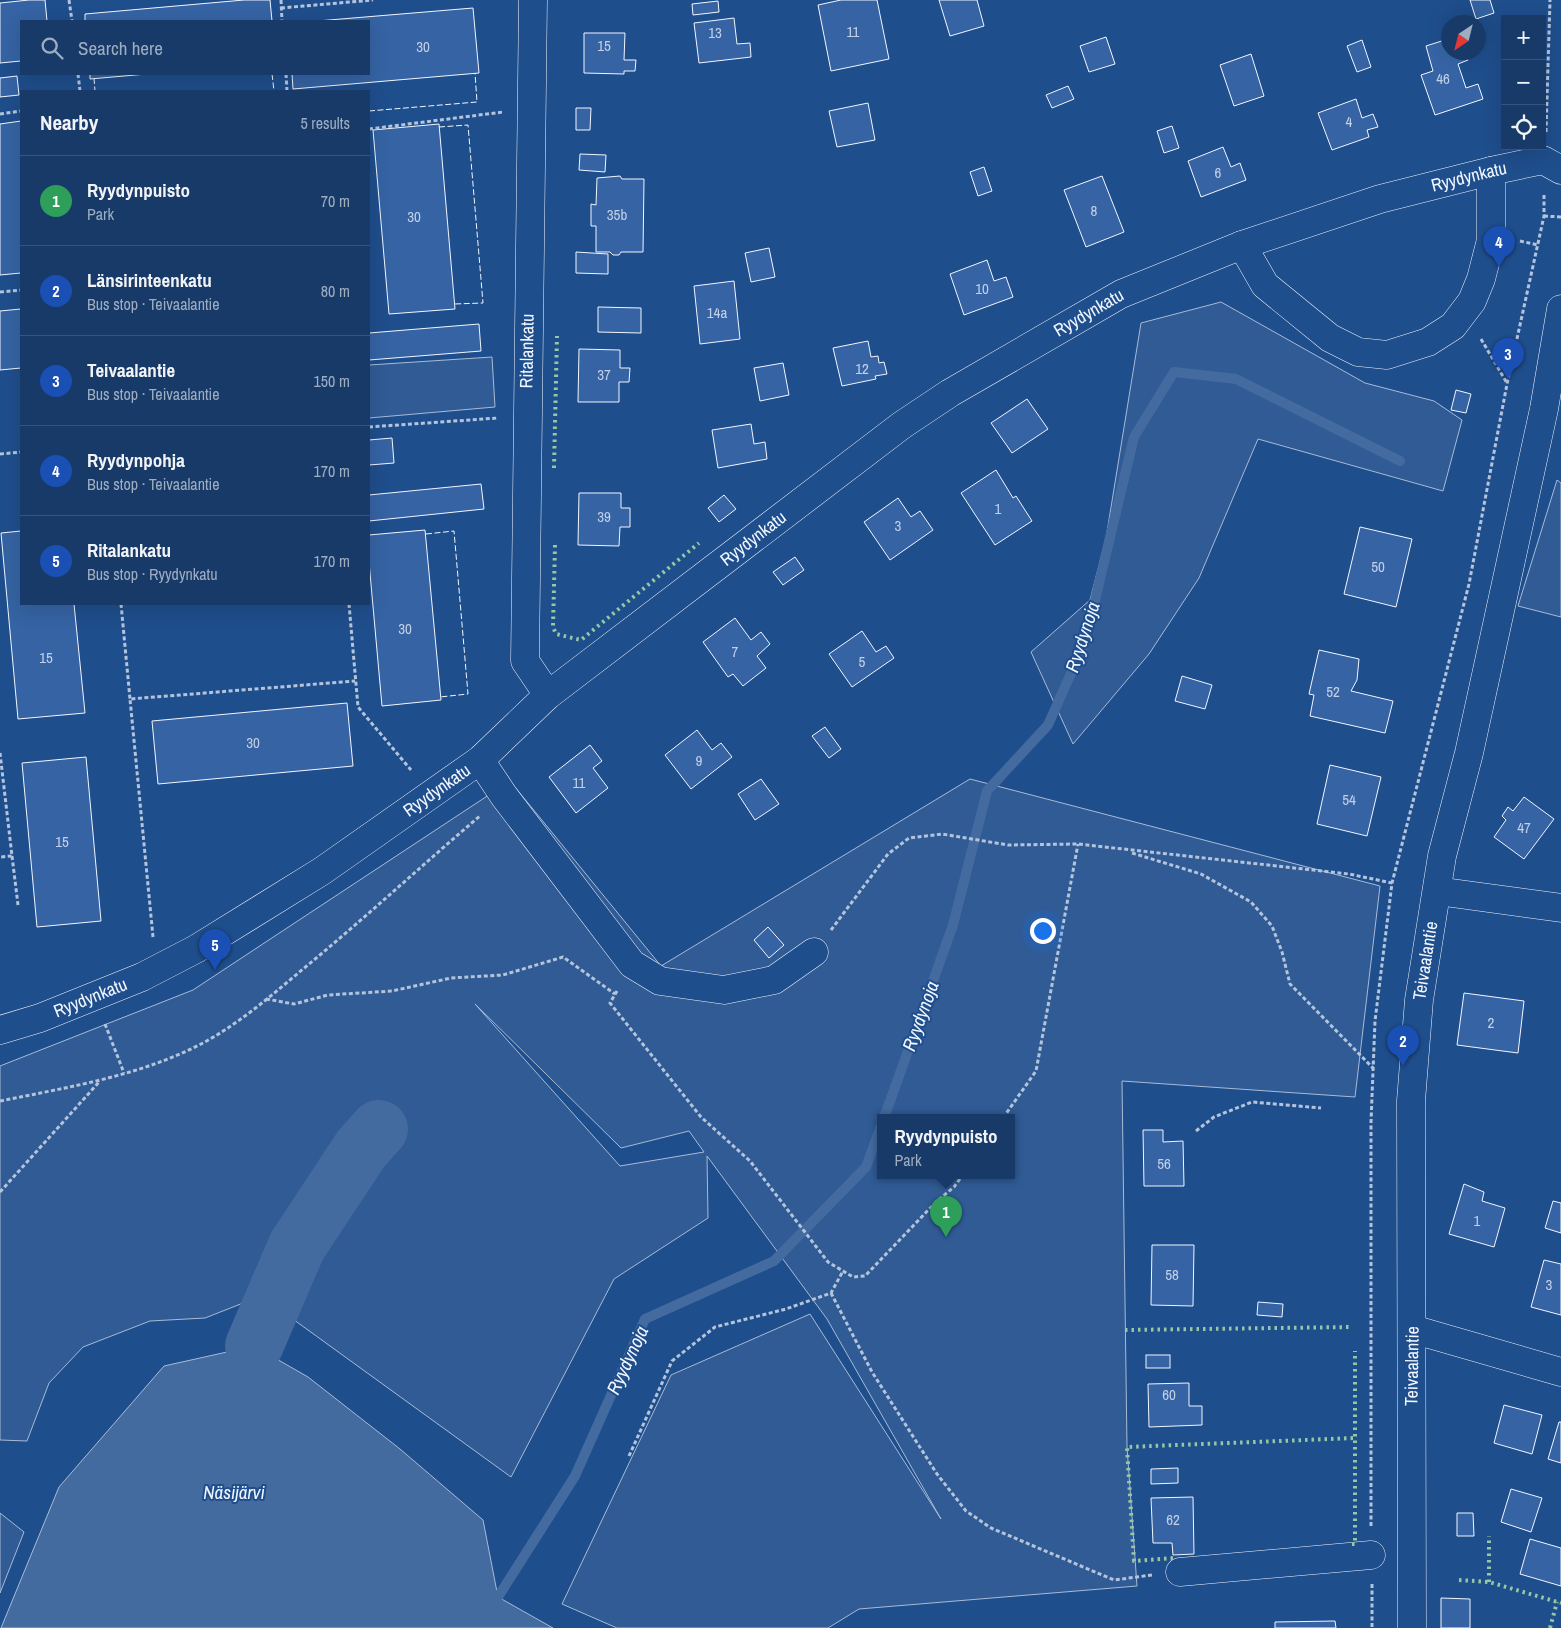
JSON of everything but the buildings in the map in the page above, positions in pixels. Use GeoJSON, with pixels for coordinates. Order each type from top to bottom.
{"type":"FeatureCollection","features":[{"type":"Feature","properties":{"kind":"street","name":"Ritalankatu"},"geometry":{"type":"LineString","coordinates":[[533,0],[526,416],[525,661],[548,695]]}},
{"type":"Feature","properties":{"kind":"street","name":"Ryydynkatu"},"geometry":{"type":"LineString","coordinates":[[0,1030],[40,1018],[156,970],[196,949],[322,871],[480,760],[548,695],[902,425],[950,393],[1121,294],[1242,245],[1362,204],[1490,171],[1543,160],[1561,170]]}},
{"type":"Feature","properties":{"kind":"street"},"geometry":{"type":"LineString","coordinates":[[1242,245],[1265,285],[1330,338],[1358,352],[1387,355],[1428,342],[1453,326],[1472,301],[1482,279],[1491,240],[1490,171]]}},
{"type":"Feature","properties":{"kind":"street","name":"Teivaalantie"},"geometry":{"type":"LineString","coordinates":[[1412,1628],[1411,1101],[1419,1000],[1442,856],[1469,754],[1544,409],[1561,309]]}},
{"type":"Feature","properties":{"kind":"street"},"geometry":{"type":"LineString","coordinates":[[480,760],[504,796],[632,964],[660,981],[724,990],[774,980],[814,952]]}},
{"type":"Feature","properties":{"kind":"street"},"geometry":{"type":"LineString","coordinates":[[1437,891],[1561,908]]}},
{"type":"Feature","properties":{"kind":"street"},"geometry":{"type":"LineString","coordinates":[[1412,1329],[1561,1372]]}},
{"type":"Feature","properties":{"kind":"street"},"geometry":{"type":"LineString","coordinates":[[1180,1572],[1371,1555]]}},
{"type":"Feature","properties":{"kind":"path"},"geometry":{"type":"LineString","coordinates":[[69,0],[72,20]]}},
{"type":"Feature","properties":{"kind":"path"},"geometry":{"type":"LineString","coordinates":[[281,0],[282,20]]}},
{"type":"Feature","properties":{"kind":"path"},"geometry":{"type":"LineString","coordinates":[[281,8],[373,0]]}},
{"type":"Feature","properties":{"kind":"path"},"geometry":{"type":"LineString","coordinates":[[78,75],[80,90]]}},
{"type":"Feature","properties":{"kind":"path"},"geometry":{"type":"LineString","coordinates":[[286,75],[287,90]]}},
{"type":"Feature","properties":{"kind":"path"},"geometry":{"type":"LineString","coordinates":[[370,129],[531,108]]}},
{"type":"Feature","properties":{"kind":"path"},"geometry":{"type":"LineString","coordinates":[[0,114],[20,111]]}},
{"type":"Feature","properties":{"kind":"path"},"geometry":{"type":"LineString","coordinates":[[1544,216],[1561,217]]}},
{"type":"Feature","properties":{"kind":"path"},"geometry":{"type":"LineString","coordinates":[[0,292],[20,290]]}},
{"type":"Feature","properties":{"kind":"path"},"geometry":{"type":"LineString","coordinates":[[1478,333],[1507,384]]}},
{"type":"Feature","properties":{"kind":"path"},"geometry":{"type":"LineString","coordinates":[[370,427],[526,416]]}},
{"type":"Feature","properties":{"kind":"path"},"geometry":{"type":"LineString","coordinates":[[0,454],[20,452]]}},
{"type":"Feature","properties":{"kind":"path"},"geometry":{"type":"LineString","coordinates":[[121,605],[156,970]]}},
{"type":"Feature","properties":{"kind":"path"},"geometry":{"type":"LineString","coordinates":[[349,605],[358,707],[432,794]]}},
{"type":"Feature","properties":{"kind":"path"},"geometry":{"type":"LineString","coordinates":[[130,699],[355,681]]}},
{"type":"Feature","properties":{"kind":"path"},"geometry":{"type":"LineString","coordinates":[[0,753],[18,905]]}},
{"type":"Feature","properties":{"kind":"path"},"geometry":{"type":"LineString","coordinates":[[0,1101],[100,1081],[158,1063],[204,1042],[266,999],[354,928],[504,796]]}},
{"type":"Feature","properties":{"kind":"path"},"geometry":{"type":"LineString","coordinates":[[814,952],[888,854],[909,838],[942,834],[1008,844],[1078,844],[1349,874],[1392,883]]}},
{"type":"Feature","properties":{"kind":"path"},"geometry":{"type":"LineString","coordinates":[[1006,1114],[1036,1071],[1078,844]]}},
{"type":"Feature","properties":{"kind":"path"},"geometry":{"type":"LineString","coordinates":[[1125,850],[1201,874],[1251,902],[1272,926],[1282,952],[1290,984],[1373,1068]]}},
{"type":"Feature","properties":{"kind":"path"},"geometry":{"type":"LineString","coordinates":[[0,857],[12,856]]}},
{"type":"Feature","properties":{"kind":"path"},"geometry":{"type":"LineString","coordinates":[[266,999],[294,1004],[328,995],[392,991],[451,978],[503,975],[563,957],[615,994]]}},
{"type":"Feature","properties":{"kind":"path"},"geometry":{"type":"LineString","coordinates":[[632,964],[610,1003],[701,1117],[750,1161],[828,1262],[853,1277],[865,1276],[960,1179]]}},
{"type":"Feature","properties":{"kind":"path"},"geometry":{"type":"LineString","coordinates":[[87,998],[102,1017],[124,1073]]}},
{"type":"Feature","properties":{"kind":"path"},"geometry":{"type":"LineString","coordinates":[[0,1192],[100,1081]]}},
{"type":"Feature","properties":{"kind":"path"},"geometry":{"type":"LineString","coordinates":[[1196,1131],[1214,1117],[1252,1102],[1321,1108]]}},
{"type":"Feature","properties":{"kind":"path"},"geometry":{"type":"LineString","coordinates":[[629,1456],[672,1361],[715,1327],[786,1310],[831,1293],[843,1271]]}},
{"type":"Feature","properties":{"kind":"path"},"geometry":{"type":"LineString","coordinates":[[831,1293],[872,1372],[937,1474],[966,1511],[991,1528],[1114,1580],[1180,1572]]}},
{"type":"Feature","properties":{"kind":"shaded area"},"geometry":{"type":"Polygon","coordinates":[[[1221,302],[1365,383],[1434,401],[1462,420],[1443,491],[1258,439],[1199,578],[1149,654],[1073,744],[1031,652],[1090,600],[1106,538],[1141,323],[1221,302]]]}},
{"type":"Feature","properties":{"kind":"shaded area"},"geometry":{"type":"Polygon","coordinates":[[[492,357],[495,407],[370,418],[370,365],[492,357]]]}},
{"type":"Feature","properties":{"kind":"shaded area"},"geometry":{"type":"Polygon","coordinates":[[[1557,480],[1561,483],[1561,617],[1518,606],[1557,480]]]}},
{"type":"Feature","properties":{"kind":"shaded area"},"geometry":{"type":"Polygon","coordinates":[[[970,779],[1380,886],[1355,1097],[1122,1081],[1127,1447],[1137,1586],[859,1609],[828,1628],[617,1628],[562,1604],[671,1375],[810,1314],[941,1519],[827,1319],[707,1156],[708,1218],[614,1279],[511,1477],[261,1296],[205,1318],[150,1321],[83,1347],[49,1383],[27,1441],[0,1440],[0,1066],[193,990],[510,781],[661,966],[970,779]],[[475,1004],[620,1166],[704,1152],[689,1131],[621,1148],[475,1004]]]}},
{"type":"Feature","properties":{"kind":"shaded area"},"geometry":{"type":"Polygon","coordinates":[[[0,1513],[24,1532],[0,1593],[0,1513]]]}},
{"type":"Feature","properties":{"kind":"water","name":"Näsijärvi"},"geometry":{"type":"Polygon","coordinates":[[[254,1346],[308,1377],[400,1449],[483,1520],[498,1597],[553,1628],[1,1628],[59,1487],[164,1366],[254,1346]]]}},
{"type":"Feature","properties":{"kind":"waterway","name":"Ryydynoja"},"geometry":{"type":"LineString","coordinates":[[885,1114],[953,925],[987,791],[1048,725],[1085,642],[1134,437],[1174,372],[1236,379],[1400,461]]}},
{"type":"Feature","properties":{"kind":"waterway"},"geometry":{"type":"LineString","coordinates":[[254,1346],[297,1246],[361,1149],[379,1129]]}},
{"type":"Feature","properties":{"kind":"waterway","name":"Ryydynoja"},"geometry":{"type":"LineString","coordinates":[[498,1597],[575,1476],[645,1319],[774,1261],[866,1167],[877,1137]]}},
{"type":"Feature","properties":{"kind":"hedge"},"geometry":{"type":"LineString","coordinates":[[554,468],[557,336]]}},
{"type":"Feature","properties":{"kind":"hedge"},"geometry":{"type":"LineString","coordinates":[[555,545],[553,627],[556,634],[581,640],[699,543]]}},
{"type":"Feature","properties":{"kind":"hedge"},"geometry":{"type":"LineString","coordinates":[[1125,1330],[1352,1327]]}},
{"type":"Feature","properties":{"kind":"hedge"},"geometry":{"type":"LineString","coordinates":[[1352,1544],[1355,1544],[1355,1351]]}},
{"type":"Feature","properties":{"kind":"hedge"},"geometry":{"type":"LineString","coordinates":[[1173,1558],[1134,1561],[1127,1447],[1355,1438]]}},
{"type":"Feature","properties":{"kind":"hedge"},"geometry":{"type":"LineString","coordinates":[[1489,1536],[1489,1582]]}},
{"type":"Feature","properties":{"kind":"hedge"},"geometry":{"type":"LineString","coordinates":[[1459,1580],[1489,1582],[1561,1603]]}},
{"type":"Feature","properties":{"kind":"hedge"},"geometry":{"type":"LineString","coordinates":[[1550,1628],[1557,1602]]}},
{"type":"Feature","properties":{"kind":"fence"},"geometry":{"type":"LineString","coordinates":[[370,111],[477,102],[475,73]]}},
{"type":"Feature","properties":{"kind":"fence"},"geometry":{"type":"LineString","coordinates":[[272,75],[274,90]]}},
{"type":"Feature","properties":{"kind":"fence"},"geometry":{"type":"LineString","coordinates":[[94,78],[95,90]]}},
{"type":"Feature","properties":{"kind":"fence"},"geometry":{"type":"LineString","coordinates":[[439,127],[468,125],[483,303],[454,304]]}},
{"type":"Feature","properties":{"kind":"fence"},"geometry":{"type":"LineString","coordinates":[[426,534],[454,531],[468,694],[440,697]]}},
{"type":"Feature","properties":{"kind":"place","name":"Ryydynpohja"},"geometry":{"type":"Point","coordinates":[1499,267]}},
{"type":"Feature","properties":{"kind":"place","name":"Teivaalantie"},"geometry":{"type":"Point","coordinates":[1508,379]}},
{"type":"Feature","properties":{"kind":"place","name":"Ritalankatu"},"geometry":{"type":"Point","coordinates":[215,970]}},
{"type":"Feature","properties":{"kind":"place","name":"Länsirinteenkatu"},"geometry":{"type":"Point","coordinates":[1403,1066]}},
{"type":"Feature","properties":{"kind":"place","name":"Ryydynpuisto"},"geometry":{"type":"Point","coordinates":[946,1237]}}]}
